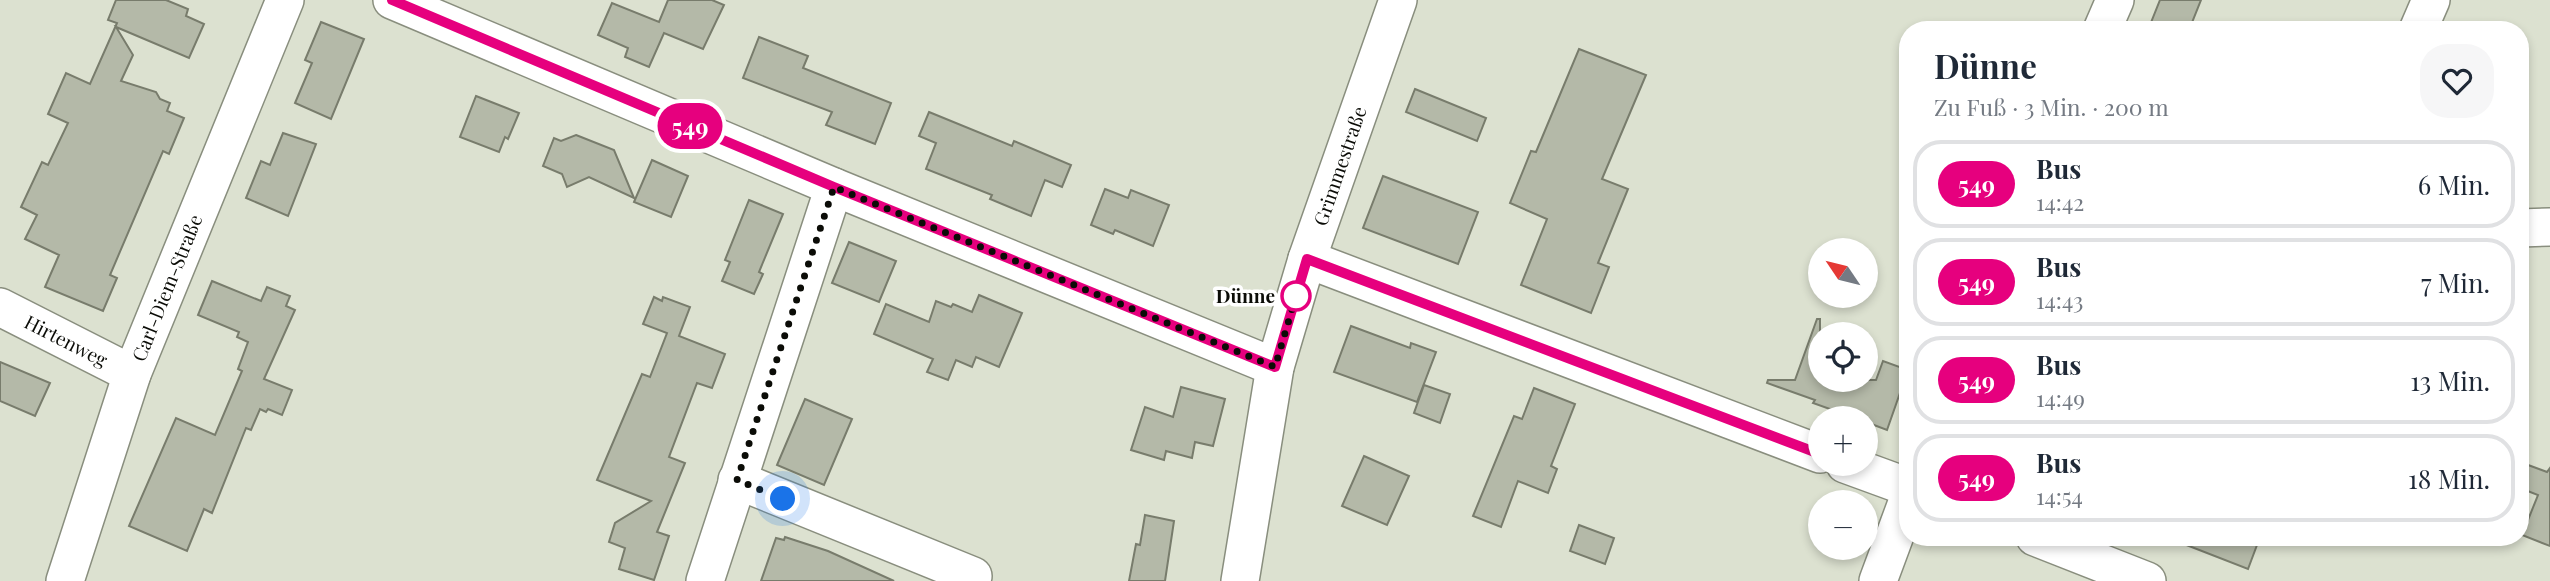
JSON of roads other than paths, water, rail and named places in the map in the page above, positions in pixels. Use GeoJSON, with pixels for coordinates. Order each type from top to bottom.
{"type":"FeatureCollection","features":[{"type":"Feature","properties":{"kind":"street","name":"Carl-Diem-Straße"},"geometry":{"type":"LineString","coordinates":[[65,581],[132,374],[285,0]]}},
{"type":"Feature","properties":{"kind":"street"},"geometry":{"type":"LineString","coordinates":[[392,0],[834,187],[1275,367]]}},
{"type":"Feature","properties":{"kind":"street","name":"Grimmestraße"},"geometry":{"type":"LineString","coordinates":[[1240,581],[1275,367],[1307,259],[1398,0]]}},
{"type":"Feature","properties":{"kind":"street"},"geometry":{"type":"LineString","coordinates":[[2106,21],[2115,0]]}},
{"type":"Feature","properties":{"kind":"street"},"geometry":{"type":"LineString","coordinates":[[2422,21],[2431,0]]}},
{"type":"Feature","properties":{"kind":"street"},"geometry":{"type":"LineString","coordinates":[[705,581],[834,187]]}},
{"type":"Feature","properties":{"kind":"street"},"geometry":{"type":"LineString","coordinates":[[2529,227],[2550,226]]}},
{"type":"Feature","properties":{"kind":"street"},"geometry":{"type":"LineString","coordinates":[[1307,259],[1808,449]]}},
{"type":"Feature","properties":{"kind":"street","name":"Hirtenweg"},"geometry":{"type":"LineString","coordinates":[[0,307],[132,374]]}},
{"type":"Feature","properties":{"kind":"street"},"geometry":{"type":"LineString","coordinates":[[1878,476],[1899,484]]}},
{"type":"Feature","properties":{"kind":"street"},"geometry":{"type":"LineString","coordinates":[[737,480],[973,576]]}},
{"type":"Feature","properties":{"kind":"street"},"geometry":{"type":"LineString","coordinates":[[1878,581],[1899,524]]}},
{"type":"Feature","properties":{"kind":"street"},"geometry":{"type":"LineString","coordinates":[[2058,546],[2147,581]]}},
{"type":"Feature","properties":{"kind":"place","name":"Dünne"},"geometry":{"type":"Point","coordinates":[1296,296]}}]}
